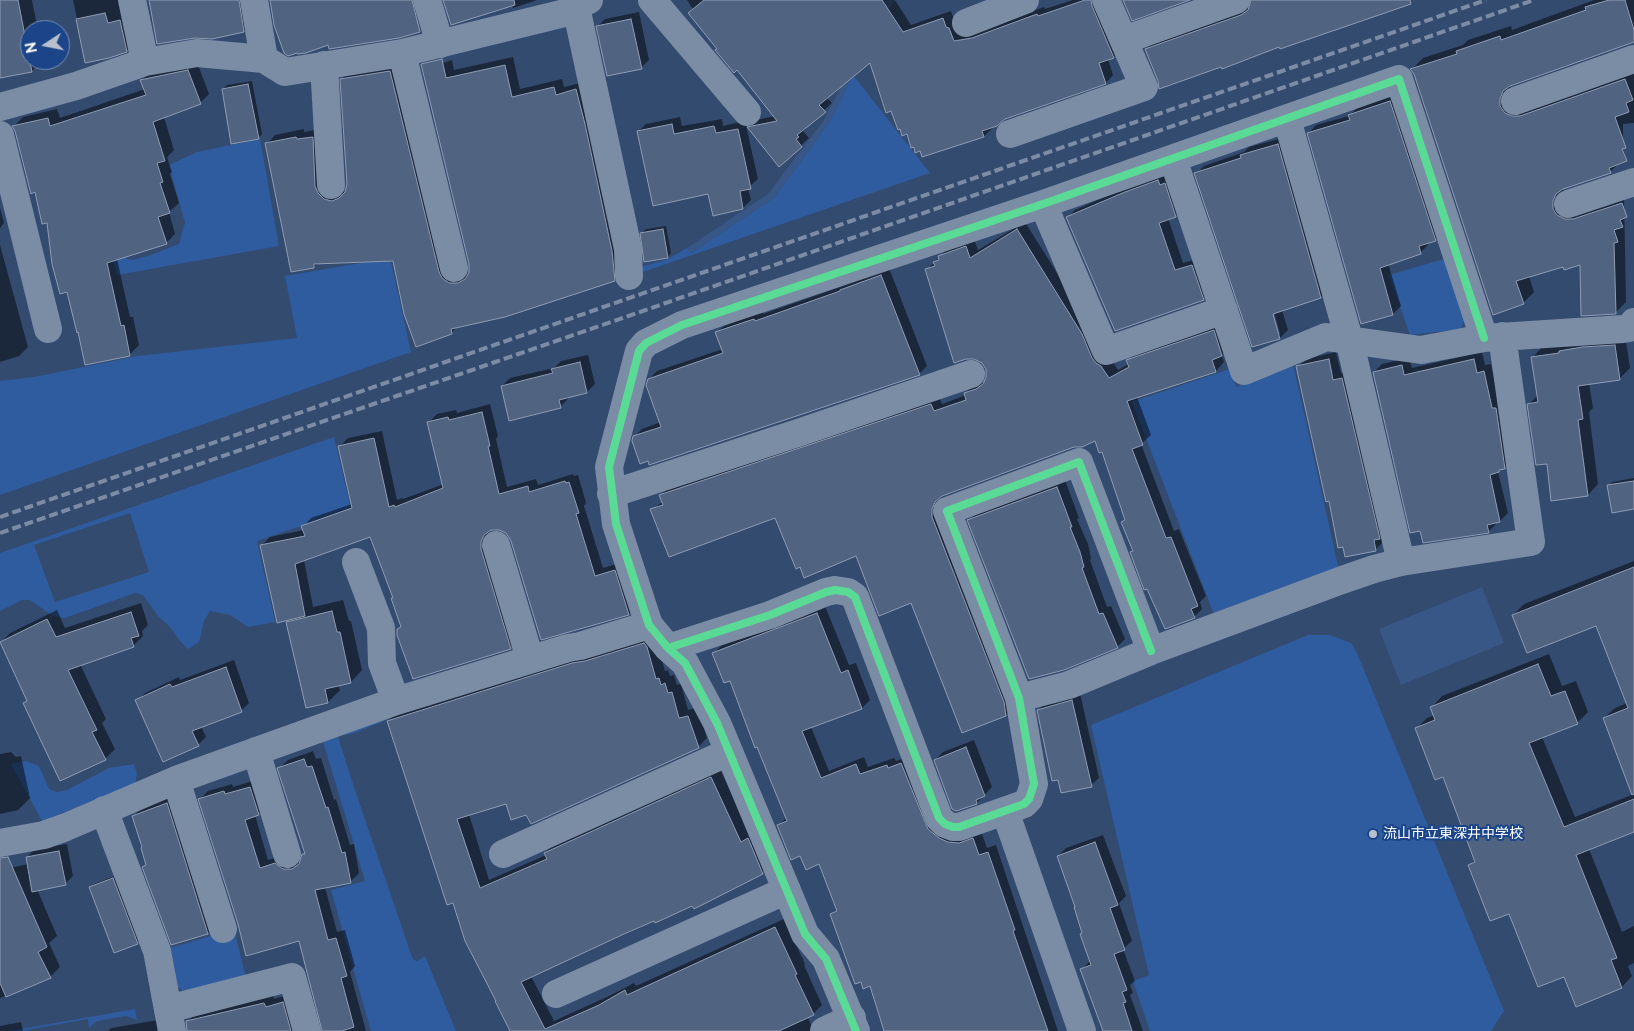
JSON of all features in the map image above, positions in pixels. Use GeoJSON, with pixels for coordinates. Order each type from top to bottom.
{"type":"FeatureCollection","features":[{"type":"Feature","properties":{"kind":"street"},"geometry":{"type":"LineString","coordinates":[[132,0],[145,62]]}},
{"type":"Feature","properties":{"kind":"street"},"geometry":{"type":"LineString","coordinates":[[254,0],[264,59]]}},
{"type":"Feature","properties":{"kind":"street"},"geometry":{"type":"LineString","coordinates":[[427,0],[440,44]]}},
{"type":"Feature","properties":{"kind":"street"},"geometry":{"type":"LineString","coordinates":[[652,0],[747,112]]}},
{"type":"Feature","properties":{"kind":"street"},"geometry":{"type":"LineString","coordinates":[[966,23],[1025,0]]}},
{"type":"Feature","properties":{"kind":"street"},"geometry":{"type":"LineString","coordinates":[[1010,134],[1144,87],[1106,0]]}},
{"type":"Feature","properties":{"kind":"street"},"geometry":{"type":"LineString","coordinates":[[1124,40],[1236,0]]}},
{"type":"Feature","properties":{"kind":"street"},"geometry":{"type":"LineString","coordinates":[[0,108],[69,88],[145,62],[197,53],[264,59],[285,72],[402,53],[440,44],[573,5],[628,249],[629,276]]}},
{"type":"Feature","properties":{"kind":"street"},"geometry":{"type":"LineString","coordinates":[[402,53],[454,268]]}},
{"type":"Feature","properties":{"kind":"street"},"geometry":{"type":"LineString","coordinates":[[1515,101],[1634,59]]}},
{"type":"Feature","properties":{"kind":"street"},"geometry":{"type":"LineString","coordinates":[[324,65],[331,185]]}},
{"type":"Feature","properties":{"kind":"street"},"geometry":{"type":"LineString","coordinates":[[824,1031],[854,1024],[826,959],[805,934],[717,723],[685,664],[668,648],[649,625],[616,524],[609,466],[639,350],[646,342],[682,325],[1043,204],[1399,79],[1493,337],[1530,542],[1401,562],[1342,580],[1068,685],[1019,698]]}},
{"type":"Feature","properties":{"kind":"street"},"geometry":{"type":"LineString","coordinates":[[1287,119],[1349,339],[1401,562]]}},
{"type":"Feature","properties":{"kind":"street"},"geometry":{"type":"LineString","coordinates":[[0,135],[48,328]]}},
{"type":"Feature","properties":{"kind":"street"},"geometry":{"type":"LineString","coordinates":[[1173,159],[1244,371],[1326,337],[1421,350],[1493,337],[1624,329],[1629,328],[1634,323]]}},
{"type":"Feature","properties":{"kind":"street"},"geometry":{"type":"LineString","coordinates":[[1568,204],[1634,182]]}},
{"type":"Feature","properties":{"kind":"street"},"geometry":{"type":"LineString","coordinates":[[1043,204],[1106,350],[1224,310]]}},
{"type":"Feature","properties":{"kind":"street"},"geometry":{"type":"LineString","coordinates":[[612,494],[971,374]]}},
{"type":"Feature","properties":{"kind":"street"},"geometry":{"type":"LineString","coordinates":[[668,648],[770,615],[826,592],[835,590],[848,592],[855,597],[939,818],[945,824],[959,827],[1024,804],[1029,799],[1034,784],[1019,698],[947,511],[1079,462],[1150,652]]}},
{"type":"Feature","properties":{"kind":"street"},"geometry":{"type":"LineString","coordinates":[[496,545],[530,660]]}},
{"type":"Feature","properties":{"kind":"street"},"geometry":{"type":"LineString","coordinates":[[356,562],[381,628],[382,663],[396,701]]}},
{"type":"Feature","properties":{"kind":"street"},"geometry":{"type":"LineString","coordinates":[[0,843],[44,835],[176,780],[396,701],[649,625]]}},
{"type":"Feature","properties":{"kind":"street"},"geometry":{"type":"LineString","coordinates":[[256,750],[287,854]]}},
{"type":"Feature","properties":{"kind":"street"},"geometry":{"type":"LineString","coordinates":[[503,854],[729,752]]}},
{"type":"Feature","properties":{"kind":"street"},"geometry":{"type":"LineString","coordinates":[[176,780],[223,929]]}},
{"type":"Feature","properties":{"kind":"street"},"geometry":{"type":"LineString","coordinates":[[104,810],[157,951],[170,1020],[292,977],[307,1031]]}},
{"type":"Feature","properties":{"kind":"street"},"geometry":{"type":"LineString","coordinates":[[1005,811],[1082,1031]]}},
{"type":"Feature","properties":{"kind":"street"},"geometry":{"type":"LineString","coordinates":[[556,994],[787,890]]}},
{"type":"Feature","properties":{"kind":"shaded area"},"geometry":{"type":"Polygon","coordinates":[[[888,0],[896,0],[883,16],[830,121],[775,197],[691,253],[687,248],[768,194],[824,120],[878,13],[888,0]]]}},
{"type":"Feature","properties":{"kind":"shaded area"},"geometry":{"type":"Polygon","coordinates":[[[853,75],[930,173],[643,272],[640,267],[666,260],[687,248],[691,253],[775,197],[830,121],[853,75]]]}},
{"type":"Feature","properties":{"kind":"shaded area"},"geometry":{"type":"Polygon","coordinates":[[[75,102],[127,259],[132,260],[148,256],[179,244],[185,223],[169,165],[197,152],[260,139],[279,246],[117,275],[75,102]]]}},
{"type":"Feature","properties":{"kind":"shaded area"},"geometry":{"type":"Polygon","coordinates":[[[390,258],[411,352],[0,495],[0,381],[34,377],[137,356],[297,338],[285,276],[390,258]]]}},
{"type":"Feature","properties":{"kind":"shaded area"},"geometry":{"type":"Polygon","coordinates":[[[1447,258],[1466,316],[1461,329],[1410,335],[1389,275],[1447,258]]]}},
{"type":"Feature","properties":{"kind":"shaded area"},"geometry":{"type":"Polygon","coordinates":[[[1293,364],[1339,570],[1215,617],[1132,402],[1230,369],[1236,387],[1293,364]]]}},
{"type":"Feature","properties":{"kind":"shaded area"},"geometry":{"type":"Polygon","coordinates":[[[334,437],[351,509],[257,541],[275,622],[248,627],[230,615],[210,611],[204,621],[199,642],[188,649],[171,628],[158,616],[143,595],[135,593],[65,618],[53,616],[30,600],[22,600],[0,611],[0,553],[334,437]],[[130,513],[34,545],[55,602],[149,572],[130,513]]]}},
{"type":"Feature","properties":{"kind":"shaded area"},"geometry":{"type":"Polygon","coordinates":[[[1482,587],[1504,643],[1401,685],[1379,629],[1482,587]]]}},
{"type":"Feature","properties":{"kind":"shaded area"},"geometry":{"type":"Polygon","coordinates":[[[1308,635],[1330,635],[1351,643],[1357,653],[1504,1011],[1491,1031],[1150,1031],[1133,981],[1149,975],[1091,725],[1308,635]]]}},
{"type":"Feature","properties":{"kind":"shaded area"},"geometry":{"type":"Polygon","coordinates":[[[383,717],[384,721],[352,734],[338,737],[412,957],[417,961],[425,956],[456,1031],[371,1031],[331,890],[365,881],[322,738],[383,717]]]}},
{"type":"Feature","properties":{"kind":"shaded area"},"geometry":{"type":"Polygon","coordinates":[[[26,761],[39,766],[49,789],[57,792],[67,790],[109,768],[134,764],[137,774],[135,784],[42,821],[11,764],[26,761]]]}},
{"type":"Feature","properties":{"kind":"shaded area"},"geometry":{"type":"Polygon","coordinates":[[[234,929],[246,978],[188,994],[176,986],[167,949],[234,929]]]}},
{"type":"Feature","properties":{"kind":"shaded area"},"geometry":{"type":"Polygon","coordinates":[[[135,1009],[137,1020],[126,1016],[97,1021],[89,1028],[88,1019],[21,1031],[9,1031],[135,1009]]]}},
{"type":"Feature","properties":{"kind":"building"},"geometry":{"type":"Polygon","coordinates":[[[0,0],[18,0],[22,20],[20,20],[20,70],[32,70],[32,72],[0,78],[0,0]]]}},
{"type":"Feature","properties":{"kind":"building"},"geometry":{"type":"Polygon","coordinates":[[[149,0],[239,0],[244,32],[212,39],[195,38],[157,44],[149,0]]]}},
{"type":"Feature","properties":{"kind":"building"},"geometry":{"type":"Polygon","coordinates":[[[270,0],[412,0],[420,32],[399,38],[329,49],[328,45],[306,53],[288,56],[284,53],[274,25],[270,0]]]}},
{"type":"Feature","properties":{"kind":"building"},"geometry":{"type":"Polygon","coordinates":[[[443,0],[514,0],[515,5],[451,25],[443,0]]]}},
{"type":"Feature","properties":{"kind":"building"},"geometry":{"type":"Polygon","coordinates":[[[704,0],[882,0],[903,32],[943,18],[954,41],[972,38],[1037,14],[1038,16],[1085,0],[1091,0],[1114,58],[1099,63],[1106,84],[1005,119],[997,126],[982,131],[984,137],[922,157],[920,151],[915,153],[914,147],[911,148],[907,134],[902,136],[891,111],[886,113],[870,63],[819,105],[826,112],[797,135],[799,137],[796,139],[802,147],[779,167],[747,127],[777,121],[737,70],[734,73],[715,50],[717,49],[688,13],[704,0]]]}},
{"type":"Feature","properties":{"kind":"building"},"geometry":{"type":"Polygon","coordinates":[[[1123,0],[1190,0],[1132,21],[1123,0]]]}},
{"type":"Feature","properties":{"kind":"building"},"geometry":{"type":"Polygon","coordinates":[[[1251,0],[1410,0],[1411,4],[1159,89],[1158,81],[1145,49],[1241,15],[1248,10],[1251,0]]]}},
{"type":"Feature","properties":{"kind":"building"},"geometry":{"type":"Polygon","coordinates":[[[1609,0],[1625,0],[1634,30],[1634,42],[1510,86],[1503,91],[1500,106],[1505,113],[1512,116],[1520,116],[1625,79],[1633,100],[1626,103],[1629,112],[1615,117],[1626,148],[1622,149],[1627,161],[1609,168],[1611,173],[1563,189],[1556,194],[1553,201],[1553,209],[1557,215],[1565,219],[1573,219],[1622,203],[1627,217],[1620,220],[1623,227],[1614,230],[1618,242],[1614,243],[1616,314],[1581,316],[1580,265],[1564,270],[1563,267],[1516,281],[1524,304],[1493,315],[1414,74],[1410,69],[1457,54],[1456,51],[1500,36],[1501,40],[1586,10],[1585,7],[1609,0]]]}},
{"type":"Feature","properties":{"kind":"building"},"geometry":{"type":"Polygon","coordinates":[[[105,13],[108,23],[120,20],[127,52],[85,63],[76,19],[105,13]]]}},
{"type":"Feature","properties":{"kind":"building"},"geometry":{"type":"Polygon","coordinates":[[[631,19],[642,69],[607,76],[596,26],[631,19]]]}},
{"type":"Feature","properties":{"kind":"building"},"geometry":{"type":"Polygon","coordinates":[[[442,59],[446,78],[505,65],[512,97],[554,87],[556,95],[576,89],[612,251],[615,281],[505,317],[451,329],[452,334],[416,347],[404,314],[393,261],[314,264],[314,268],[291,272],[265,143],[296,137],[297,139],[313,137],[315,186],[318,193],[324,199],[332,201],[339,198],[345,192],[347,184],[340,79],[390,71],[439,272],[442,278],[449,283],[458,283],[465,279],[469,273],[469,264],[421,64],[442,59]]]}},
{"type":"Feature","properties":{"kind":"building"},"geometry":{"type":"Polygon","coordinates":[[[188,70],[201,104],[153,122],[165,161],[157,163],[163,182],[160,183],[170,213],[158,217],[167,244],[107,263],[121,326],[124,325],[130,356],[85,365],[67,292],[60,294],[52,264],[47,223],[42,224],[35,192],[31,194],[15,131],[12,126],[48,118],[50,126],[146,95],[140,80],[188,70]]]}},
{"type":"Feature","properties":{"kind":"building"},"geometry":{"type":"Polygon","coordinates":[[[248,84],[259,139],[231,144],[222,89],[248,84]]]}},
{"type":"Feature","properties":{"kind":"building"},"geometry":{"type":"Polygon","coordinates":[[[1390,101],[1436,241],[1419,246],[1421,254],[1380,268],[1393,315],[1361,324],[1307,133],[1350,120],[1348,115],[1390,101]]]}},
{"type":"Feature","properties":{"kind":"building"},"geometry":{"type":"Polygon","coordinates":[[[672,124],[674,134],[714,126],[716,133],[738,129],[751,189],[740,191],[743,209],[713,216],[708,194],[653,206],[637,131],[672,124]]]}},
{"type":"Feature","properties":{"kind":"building"},"geometry":{"type":"Polygon","coordinates":[[[1278,144],[1321,298],[1273,314],[1280,339],[1252,347],[1194,173],[1241,158],[1240,155],[1278,144]]]}},
{"type":"Feature","properties":{"kind":"building"},"geometry":{"type":"Polygon","coordinates":[[[1158,180],[1160,185],[1165,183],[1176,217],[1159,223],[1175,270],[1192,265],[1204,300],[1115,331],[1066,217],[1158,180]]]}},
{"type":"Feature","properties":{"kind":"building"},"geometry":{"type":"Polygon","coordinates":[[[663,229],[668,258],[644,262],[640,233],[663,229]]]}},
{"type":"Feature","properties":{"kind":"building"},"geometry":{"type":"Polygon","coordinates":[[[1017,229],[1082,334],[1092,358],[1101,366],[1109,378],[1129,367],[1126,360],[1214,330],[1222,356],[1212,360],[1216,372],[1127,401],[1143,445],[1132,449],[1166,538],[1171,537],[1198,606],[1191,609],[1195,618],[1165,629],[1147,589],[1144,590],[1130,552],[1133,551],[1121,522],[1125,520],[1102,452],[1099,453],[1095,441],[942,496],[935,502],[932,509],[932,517],[1004,702],[1006,716],[962,733],[911,603],[879,616],[856,556],[804,578],[800,567],[796,569],[775,518],[669,557],[650,509],[663,505],[659,495],[931,404],[934,411],[966,400],[964,393],[976,389],[983,384],[986,377],[986,369],[982,363],[974,359],[966,359],[954,363],[925,269],[935,266],[933,262],[939,260],[938,256],[966,246],[970,258],[1017,229]]]}},
{"type":"Feature","properties":{"kind":"building"},"geometry":{"type":"Polygon","coordinates":[[[881,275],[920,375],[649,465],[648,461],[640,464],[632,441],[633,436],[661,427],[646,385],[648,379],[723,353],[715,332],[754,319],[755,321],[881,275]]]}},
{"type":"Feature","properties":{"kind":"building"},"geometry":{"type":"Polygon","coordinates":[[[1615,345],[1620,380],[1578,386],[1583,419],[1578,420],[1588,496],[1551,501],[1547,464],[1536,465],[1527,404],[1538,402],[1531,357],[1582,347],[1615,345]]]}},
{"type":"Feature","properties":{"kind":"building"},"geometry":{"type":"Polygon","coordinates":[[[1329,359],[1333,380],[1342,378],[1380,539],[1374,540],[1376,551],[1345,557],[1343,547],[1338,548],[1329,501],[1326,502],[1296,366],[1329,359]]]}},
{"type":"Feature","properties":{"kind":"building"},"geometry":{"type":"Polygon","coordinates":[[[1474,359],[1477,373],[1484,371],[1492,408],[1496,408],[1505,469],[1490,475],[1500,522],[1487,525],[1489,533],[1423,543],[1420,531],[1410,533],[1373,372],[1402,365],[1404,375],[1474,359]]]}},
{"type":"Feature","properties":{"kind":"building"},"geometry":{"type":"Polygon","coordinates":[[[580,362],[587,393],[559,400],[561,408],[509,421],[501,386],[553,373],[551,369],[580,362]]]}},
{"type":"Feature","properties":{"kind":"building"},"geometry":{"type":"Polygon","coordinates":[[[482,412],[499,494],[528,486],[529,492],[565,481],[566,483],[569,482],[579,513],[576,514],[595,576],[615,570],[629,615],[541,640],[511,541],[506,533],[499,530],[491,530],[484,535],[481,549],[511,649],[413,679],[397,635],[397,629],[401,627],[391,598],[393,598],[370,537],[295,564],[305,616],[277,623],[260,545],[305,536],[301,526],[352,508],[338,446],[374,438],[389,507],[394,505],[395,507],[443,488],[427,422],[448,417],[449,420],[482,412]]]}},
{"type":"Feature","properties":{"kind":"building"},"geometry":{"type":"Polygon","coordinates":[[[1634,481],[1634,509],[1612,513],[1607,485],[1634,481]]]}},
{"type":"Feature","properties":{"kind":"building"},"geometry":{"type":"Polygon","coordinates":[[[1057,487],[1080,552],[1084,567],[1082,568],[1099,614],[1103,613],[1118,648],[1064,670],[1029,679],[967,520],[1057,487]]]}},
{"type":"Feature","properties":{"kind":"building"},"geometry":{"type":"Polygon","coordinates":[[[1634,567],[1634,794],[1632,795],[1603,718],[1628,708],[1596,626],[1527,653],[1512,615],[1634,567]]]}},
{"type":"Feature","properties":{"kind":"building"},"geometry":{"type":"Polygon","coordinates":[[[332,611],[337,632],[340,632],[351,683],[325,689],[328,703],[306,708],[286,622],[332,611]]]}},
{"type":"Feature","properties":{"kind":"building"},"geometry":{"type":"Polygon","coordinates":[[[131,612],[139,636],[131,638],[134,647],[68,670],[97,730],[92,732],[106,760],[60,781],[23,703],[27,701],[0,642],[47,619],[56,637],[131,612]]]}},
{"type":"Feature","properties":{"kind":"building"},"geometry":{"type":"Polygon","coordinates":[[[817,613],[841,673],[848,670],[862,709],[802,731],[821,778],[856,764],[860,774],[887,765],[888,768],[901,763],[928,829],[939,838],[948,842],[959,843],[973,838],[979,855],[988,852],[1048,1031],[884,1031],[870,986],[863,989],[861,982],[855,984],[830,914],[837,911],[819,864],[806,870],[800,856],[791,860],[777,825],[787,821],[757,747],[755,748],[730,681],[724,683],[712,653],[817,613]]]}},
{"type":"Feature","properties":{"kind":"building"},"geometry":{"type":"Polygon","coordinates":[[[644,643],[647,647],[656,679],[659,678],[661,685],[665,683],[668,693],[672,692],[679,718],[688,716],[699,748],[531,824],[526,815],[511,820],[506,804],[457,819],[480,888],[547,859],[544,853],[711,777],[741,842],[748,838],[763,874],[694,909],[692,906],[655,923],[654,921],[521,982],[545,1029],[599,1005],[625,990],[627,995],[775,927],[814,1015],[779,1031],[510,1031],[465,941],[453,903],[447,905],[387,721],[572,663],[585,661],[644,643]]]}},
{"type":"Feature","properties":{"kind":"building"},"geometry":{"type":"Polygon","coordinates":[[[1538,664],[1551,696],[1565,691],[1578,724],[1529,743],[1564,827],[1634,799],[1634,832],[1576,855],[1617,958],[1611,960],[1622,988],[1576,1007],[1564,977],[1538,987],[1509,914],[1490,921],[1468,865],[1475,862],[1443,777],[1435,780],[1415,728],[1435,720],[1430,707],[1538,664]]]}},
{"type":"Feature","properties":{"kind":"building"},"geometry":{"type":"Polygon","coordinates":[[[226,667],[242,712],[192,731],[199,746],[163,762],[135,700],[170,684],[172,687],[226,667]]]}},
{"type":"Feature","properties":{"kind":"building"},"geometry":{"type":"Polygon","coordinates":[[[1072,700],[1092,787],[1061,793],[1058,780],[1052,781],[1037,710],[1072,700]]]}},
{"type":"Feature","properties":{"kind":"building"},"geometry":{"type":"Polygon","coordinates":[[[966,747],[985,796],[976,800],[977,804],[956,811],[952,809],[934,760],[966,747]]]}},
{"type":"Feature","properties":{"kind":"building"},"geometry":{"type":"Polygon","coordinates":[[[304,759],[307,767],[312,766],[326,808],[328,807],[342,853],[345,852],[351,883],[315,890],[328,940],[336,938],[347,976],[341,978],[354,1027],[342,1031],[322,1031],[299,941],[246,956],[238,924],[198,799],[224,791],[225,794],[250,787],[259,815],[245,820],[260,868],[275,863],[283,869],[292,869],[299,864],[302,854],[305,854],[277,768],[304,759]]]}},
{"type":"Feature","properties":{"kind":"building"},"geometry":{"type":"Polygon","coordinates":[[[167,803],[208,934],[171,945],[142,867],[146,865],[132,816],[167,803]]]}},
{"type":"Feature","properties":{"kind":"building"},"geometry":{"type":"Polygon","coordinates":[[[1095,842],[1118,905],[1110,908],[1125,950],[1114,954],[1127,990],[1122,992],[1126,1002],[1123,1003],[1132,1031],[1103,1031],[1080,969],[1091,965],[1080,934],[1082,933],[1075,907],[1057,856],[1095,842]]]}},
{"type":"Feature","properties":{"kind":"building"},"geometry":{"type":"Polygon","coordinates":[[[59,851],[66,885],[32,892],[26,857],[59,851]]]}},
{"type":"Feature","properties":{"kind":"building"},"geometry":{"type":"Polygon","coordinates":[[[8,857],[47,947],[38,952],[51,978],[6,997],[0,983],[0,858],[8,857]]]}},
{"type":"Feature","properties":{"kind":"building"},"geometry":{"type":"Polygon","coordinates":[[[113,878],[138,944],[114,953],[89,887],[113,878]]]}},
{"type":"Feature","properties":{"kind":"building"},"geometry":{"type":"Polygon","coordinates":[[[283,1002],[291,1031],[187,1031],[186,1021],[264,1003],[266,1007],[283,1002]]]}},
{"type":"Feature","properties":{"kind":"railway"},"geometry":{"type":"LineString","coordinates":[[0,517],[1486,0]]}},
{"type":"Feature","properties":{"kind":"railway"},"geometry":{"type":"LineString","coordinates":[[0,533],[1534,0]]}},
{"type":"Feature","properties":{"kind":"cycle path"},"geometry":{"type":"LineString","coordinates":[[856,1031],[826,959],[805,934],[717,723],[685,663],[668,648],[649,625],[616,524],[609,467],[639,351],[646,343],[682,325],[1043,204],[1399,79],[1484,338]]}},
{"type":"Feature","properties":{"kind":"cycle path"},"geometry":{"type":"LineString","coordinates":[[668,648],[770,615],[826,592],[835,590],[848,592],[855,597],[939,818],[945,824],[959,827],[1024,804],[1029,799],[1034,784],[1019,698],[947,511],[1079,462],[1151,651]]}},
{"type":"Feature","properties":{"kind":"place","name":"流山市立東深井中学校"},"geometry":{"type":"Point","coordinates":[1373,834]}}]}
